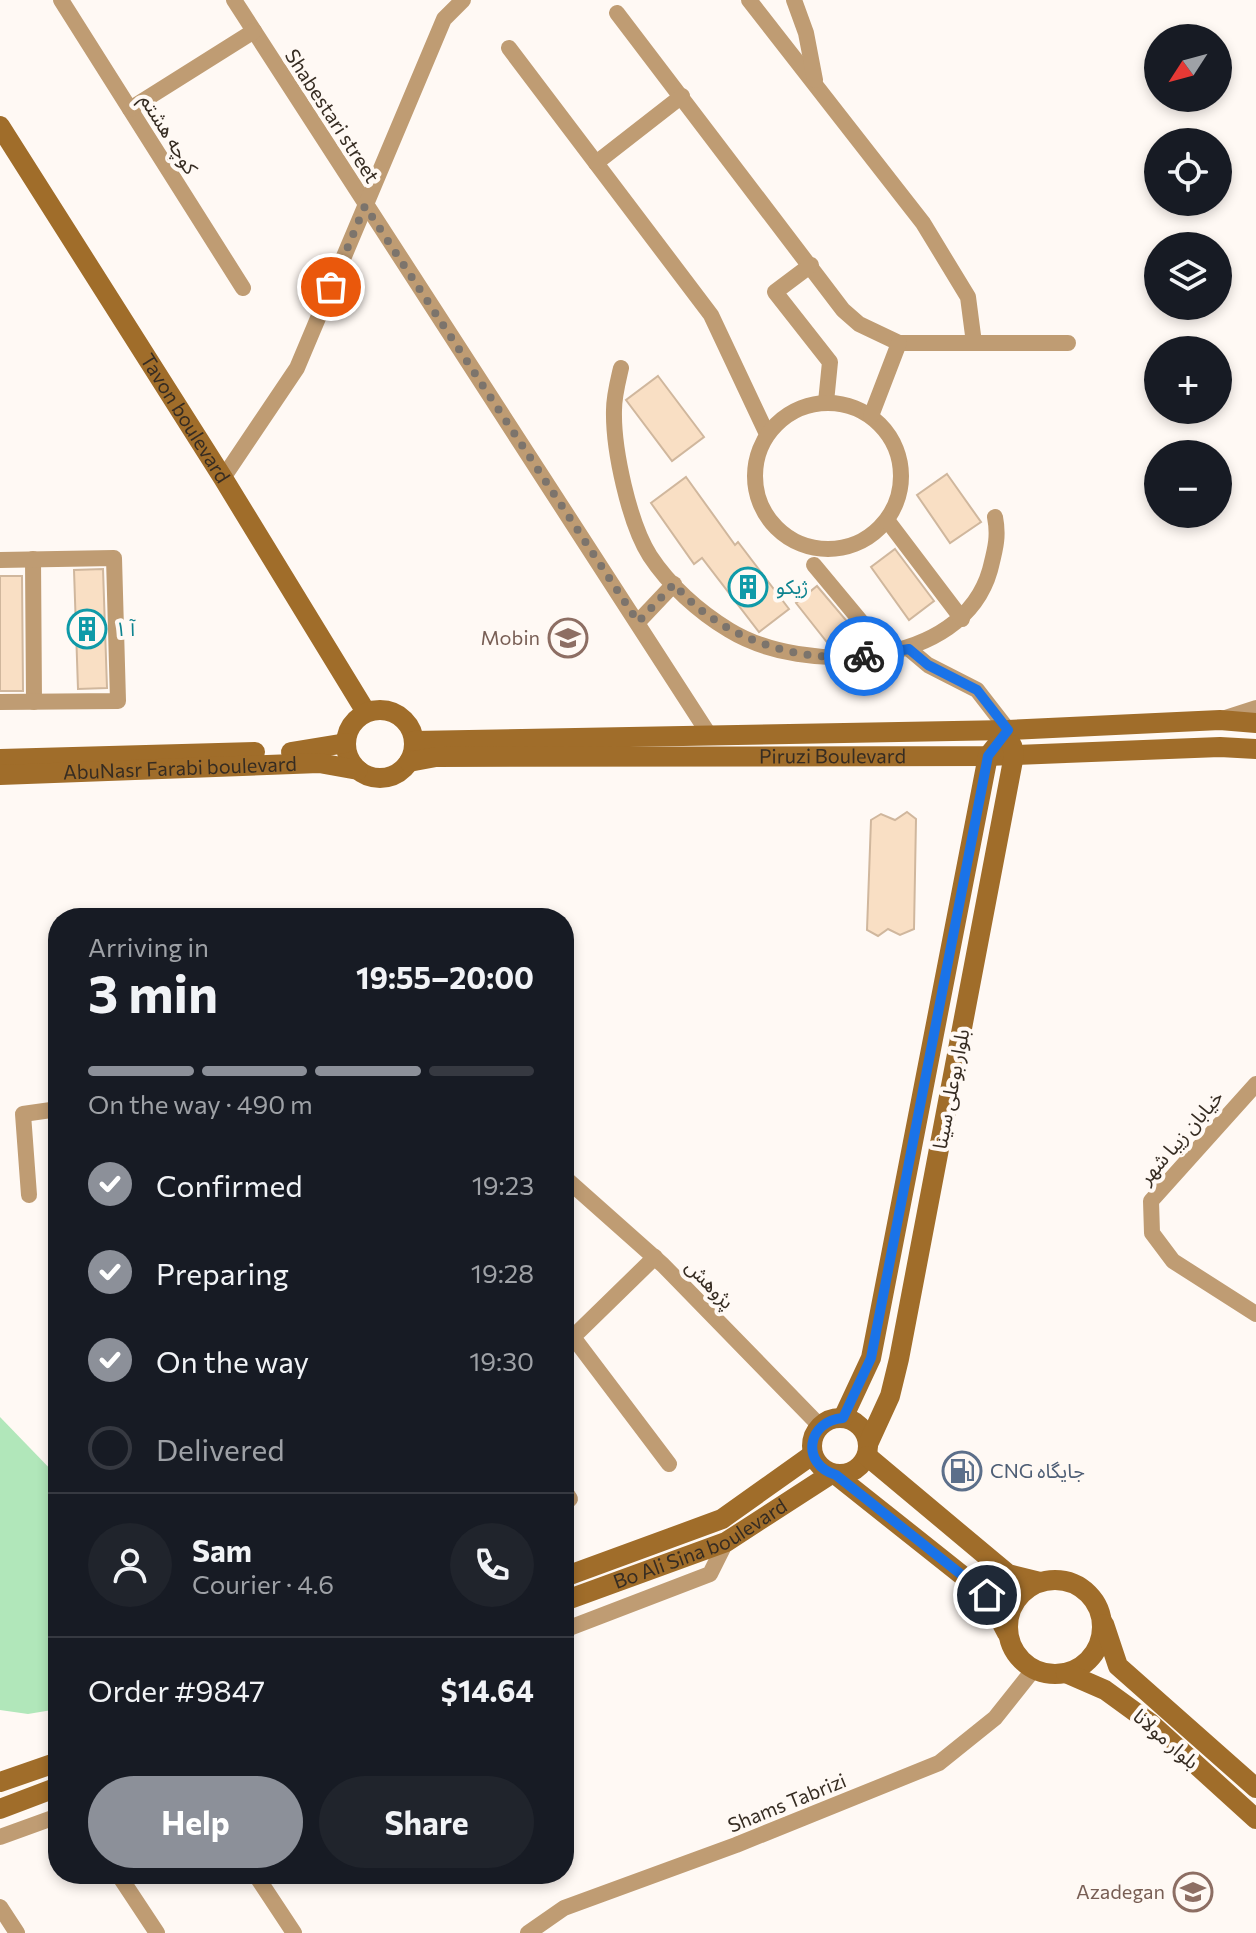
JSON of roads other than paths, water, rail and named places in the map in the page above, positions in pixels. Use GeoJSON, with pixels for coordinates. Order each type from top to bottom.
{"type":"FeatureCollection","features":[{"type":"Feature","properties":{"kind":"street","name":"کوچه هشتم"},"geometry":{"type":"LineString","coordinates":[[61,0],[243,288]]}},
{"type":"Feature","properties":{"kind":"street","name":"Shabestari street"},"geometry":{"type":"LineString","coordinates":[[234,0],[710,736]]}},
{"type":"Feature","properties":{"kind":"street"},"geometry":{"type":"LineString","coordinates":[[223,478],[297,368],[444,19],[463,0]]}},
{"type":"Feature","properties":{"kind":"street"},"geometry":{"type":"LineString","coordinates":[[749,0],[923,223],[968,297],[974,343]]}},
{"type":"Feature","properties":{"kind":"street"},"geometry":{"type":"LineString","coordinates":[[794,0],[806,33],[816,86]]}},
{"type":"Feature","properties":{"kind":"street"},"geometry":{"type":"LineString","coordinates":[[617,13],[843,310],[870,330],[899,343],[1068,343]]}},
{"type":"Feature","properties":{"kind":"street"},"geometry":{"type":"LineString","coordinates":[[130,109],[254,31]]}},
{"type":"Feature","properties":{"kind":"street"},"geometry":{"type":"LineString","coordinates":[[509,48],[711,315],[767,434]]}},
{"type":"Feature","properties":{"kind":"street"},"geometry":{"type":"LineString","coordinates":[[596,163],[682,96]]}},
{"type":"Feature","properties":{"kind":"street","name":"Tavon boulevard"},"geometry":{"type":"LineString","coordinates":[[0,126],[223,478],[366,712]]}},
{"type":"Feature","properties":{"kind":"street"},"geometry":{"type":"LineString","coordinates":[[811,265],[775,292],[830,362],[826,402]]}},
{"type":"Feature","properties":{"kind":"street"},"geometry":{"type":"LineString","coordinates":[[871,416],[899,343]]}},
{"type":"Feature","properties":{"kind":"street"},"geometry":{"type":"LineString","coordinates":[[621,368],[614,409],[630,505],[649,555],[674,584],[730,631],[791,653],[853,657],[909,649],[962,619],[985,586],[999,535],[995,517]]}},
{"type":"Feature","properties":{"kind":"street"},"geometry":{"type":"LineString","coordinates":[[826,402],[850,405],[871,416],[887,432],[898,453],[902,476],[898,499],[887,520],[869,537],[846,548],[821,549],[797,542],[776,528],[761,507],[755,482],[757,457],[767,434],[783,417],[804,406],[826,402]]}},
{"type":"Feature","properties":{"kind":"street"},"geometry":{"type":"LineString","coordinates":[[887,520],[962,619]]}},
{"type":"Feature","properties":{"kind":"street"},"geometry":{"type":"LineString","coordinates":[[0,560],[114,558],[118,701],[0,702]]}},
{"type":"Feature","properties":{"kind":"street"},"geometry":{"type":"LineString","coordinates":[[33,559],[34,702]]}},
{"type":"Feature","properties":{"kind":"street"},"geometry":{"type":"LineString","coordinates":[[814,565],[888,654]]}},
{"type":"Feature","properties":{"kind":"street"},"geometry":{"type":"LineString","coordinates":[[638,622],[674,584]]}},
{"type":"Feature","properties":{"kind":"street"},"geometry":{"type":"LineString","coordinates":[[843,1418],[871,1358],[988,756],[1008,730],[977,690],[928,665],[909,649]]}},
{"type":"Feature","properties":{"kind":"street"},"geometry":{"type":"LineString","coordinates":[[1220,720],[1256,708]]}},
{"type":"Feature","properties":{"kind":"street"},"geometry":{"type":"LineString","coordinates":[[391,711],[403,718],[414,741],[409,762],[391,776],[380,778],[358,770],[351,762],[346,743],[348,730],[366,712],[391,711]]}},
{"type":"Feature","properties":{"kind":"street","name":"Piruzi Boulevard"},"geometry":{"type":"LineString","coordinates":[[414,741],[1008,730],[1220,720],[1256,723]]}},
{"type":"Feature","properties":{"kind":"street","name":"بلوار بوعلی سینا"},"geometry":{"type":"LineString","coordinates":[[868,1450],[890,1396],[899,1359],[1014,755],[1008,730]]}},
{"type":"Feature","properties":{"kind":"street","name":"AbuNasr Farabi boulevard"},"geometry":{"type":"LineString","coordinates":[[0,775],[308,751],[346,743]]}},
{"type":"Feature","properties":{"kind":"street","name":"Piruzi Boulevard"},"geometry":{"type":"LineString","coordinates":[[409,762],[436,757],[988,756],[1220,747],[1256,749]]}},
{"type":"Feature","properties":{"kind":"street","name":"AbuNasr Farabi boulevard"},"geometry":{"type":"LineString","coordinates":[[0,759],[319,763],[358,770]]}},
{"type":"Feature","properties":{"kind":"street","name":"خیابان زیبا شهر"},"geometry":{"type":"LineString","coordinates":[[1256,1084],[1151,1201],[1152,1233],[1173,1261],[1256,1314]]}},
{"type":"Feature","properties":{"kind":"street"},"geometry":{"type":"LineString","coordinates":[[29,1195],[23,1114],[48,1110]]}},
{"type":"Feature","properties":{"kind":"street","name":"پژوهش"},"geometry":{"type":"LineString","coordinates":[[574,1186],[655,1257],[820,1426]]}},
{"type":"Feature","properties":{"kind":"street"},"geometry":{"type":"LineString","coordinates":[[574,1335],[655,1257]]}},
{"type":"Feature","properties":{"kind":"street"},"geometry":{"type":"LineString","coordinates":[[574,1346],[669,1464]]}},
{"type":"Feature","properties":{"kind":"street"},"geometry":{"type":"LineString","coordinates":[[843,1418],[855,1422],[864,1431],[868,1450],[1008,1574],[1040,1582],[1060,1580],[1079,1587],[1094,1601],[1102,1620],[1100,1643],[1087,1663],[1066,1673],[1049,1674],[1034,1669],[1017,1656],[987,1595],[834,1474],[823,1470],[812,1455],[811,1445],[820,1426],[830,1419],[843,1418]]}},
{"type":"Feature","properties":{"kind":"street"},"geometry":{"type":"LineString","coordinates":[[834,1474],[849,1474],[860,1467],[868,1450]]}},
{"type":"Feature","properties":{"kind":"street","name":"Bo Ali Sina boulevard"},"geometry":{"type":"LineString","coordinates":[[574,1573],[722,1519],[812,1455]]}},
{"type":"Feature","properties":{"kind":"street","name":"Bo Ali Sina boulevard"},"geometry":{"type":"LineString","coordinates":[[574,1597],[726,1542],[834,1474]]}},
{"type":"Feature","properties":{"kind":"street"},"geometry":{"type":"LineString","coordinates":[[574,1626],[710,1574],[726,1542]]}},
{"type":"Feature","properties":{"kind":"street"},"geometry":{"type":"LineString","coordinates":[[1008,1636],[1008,1619],[1014,1603],[1025,1590],[1040,1582]]}},
{"type":"Feature","properties":{"kind":"street","name":"بلوار مولانا"},"geometry":{"type":"LineString","coordinates":[[1102,1620],[1118,1666],[1256,1788]]}},
{"type":"Feature","properties":{"kind":"street","name":"Shams Tabrizi"},"geometry":{"type":"LineString","coordinates":[[528,1933],[564,1908],[736,1845],[939,1763],[995,1718],[1034,1669]]}},
{"type":"Feature","properties":{"kind":"street","name":"بلوار مولانا"},"geometry":{"type":"LineString","coordinates":[[1066,1673],[1105,1690],[1149,1722],[1256,1819]]}},
{"type":"Feature","properties":{"kind":"street"},"geometry":{"type":"LineString","coordinates":[[0,1782],[48,1765]]}},
{"type":"Feature","properties":{"kind":"street"},"geometry":{"type":"LineString","coordinates":[[0,1809],[48,1791]]}},
{"type":"Feature","properties":{"kind":"street"},"geometry":{"type":"LineString","coordinates":[[0,1837],[48,1820]]}},
{"type":"Feature","properties":{"kind":"street"},"geometry":{"type":"LineString","coordinates":[[125,1884],[157,1933]]}},
{"type":"Feature","properties":{"kind":"street"},"geometry":{"type":"LineString","coordinates":[[262,1884],[294,1933]]}},
{"type":"Feature","properties":{"kind":"street"},"geometry":{"type":"LineString","coordinates":[[0,1907],[17,1933]]}},
{"type":"Feature","properties":{"kind":"place","name":"ژیکو"},"geometry":{"type":"Point","coordinates":[748,587]}},
{"type":"Feature","properties":{"kind":"place","name":"آ ۱"},"geometry":{"type":"Point","coordinates":[87,629]}},
{"type":"Feature","properties":{"kind":"place","name":"Mobin"},"geometry":{"type":"Point","coordinates":[568,638]}},
{"type":"Feature","properties":{"kind":"place","name":"CNG جایگاه"},"geometry":{"type":"Point","coordinates":[962,1471]}},
{"type":"Feature","properties":{"kind":"place","name":"Azadegan"},"geometry":{"type":"Point","coordinates":[1193,1892]}}]}
